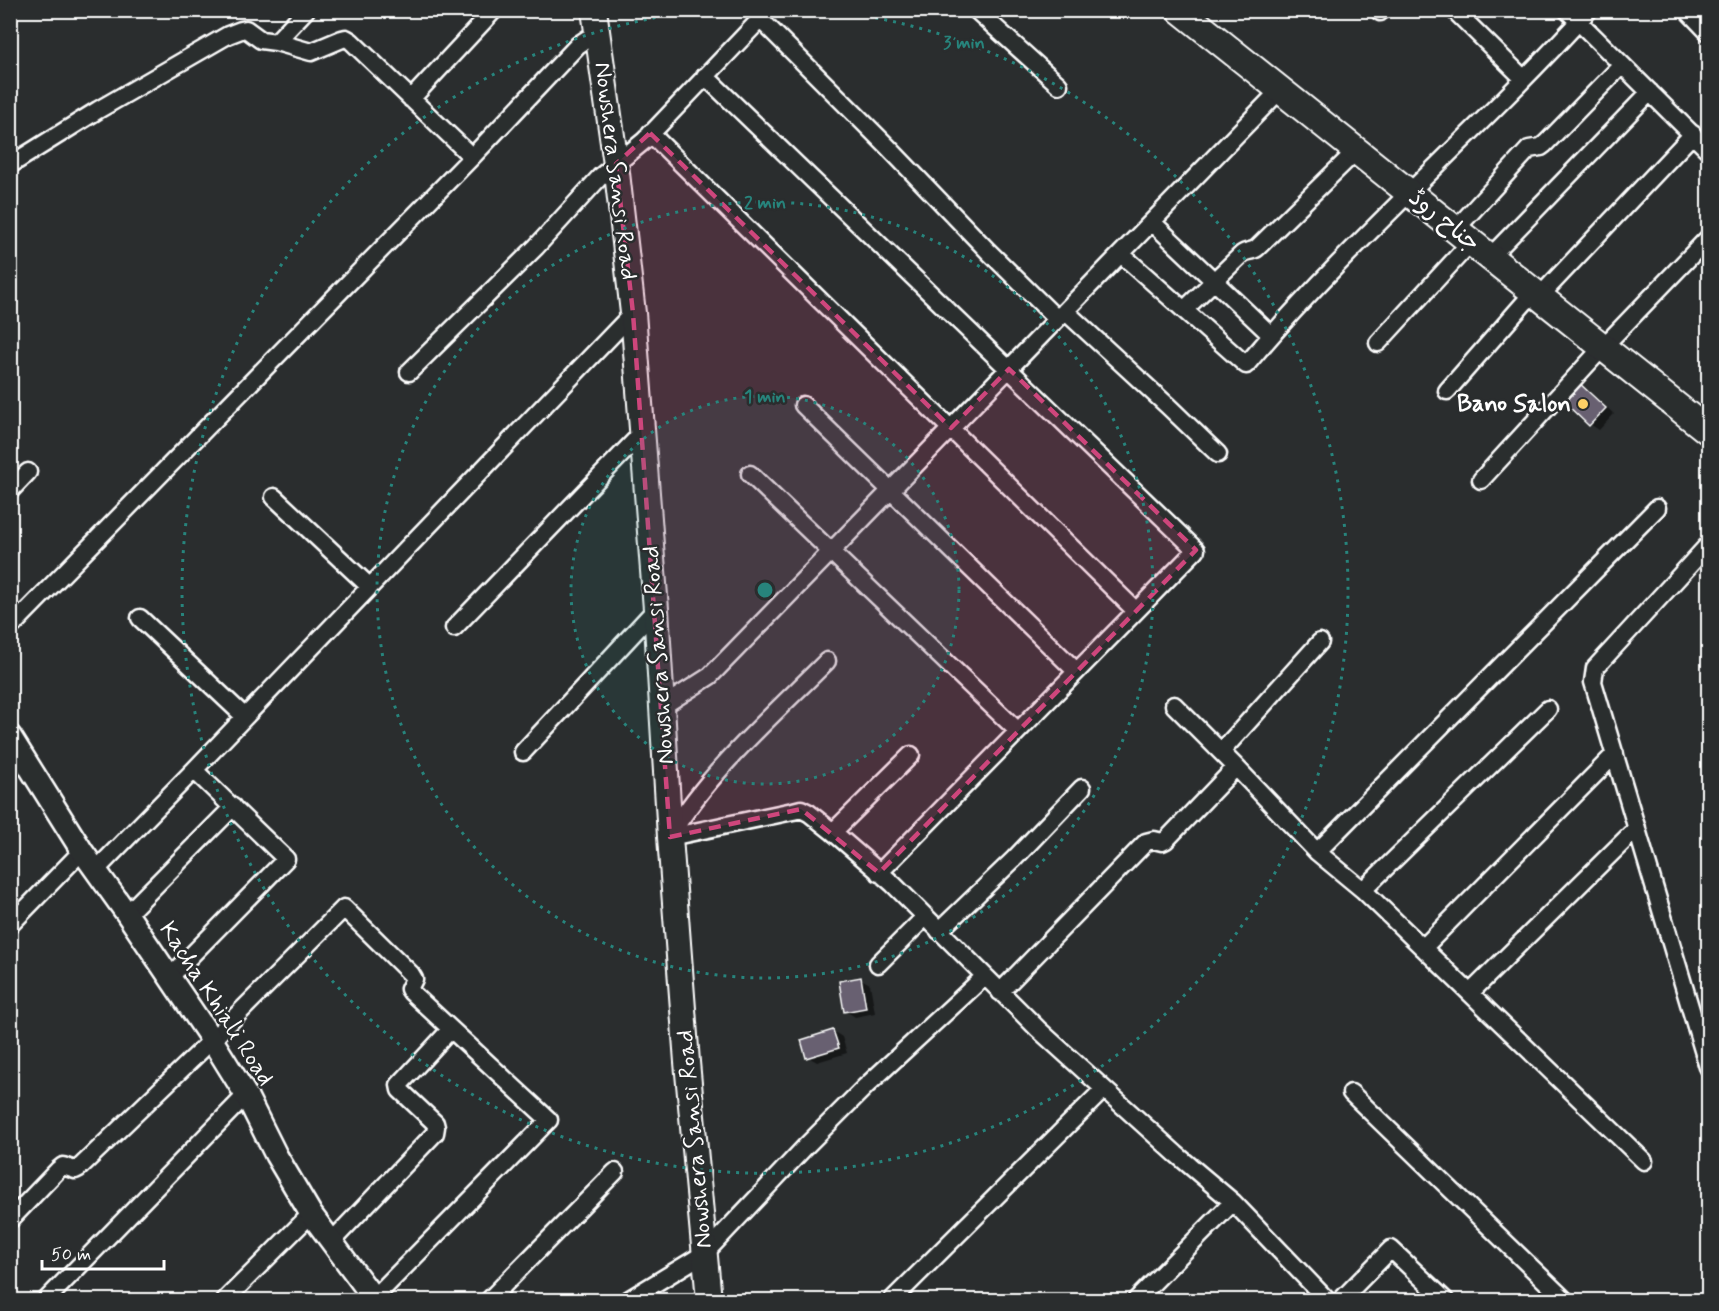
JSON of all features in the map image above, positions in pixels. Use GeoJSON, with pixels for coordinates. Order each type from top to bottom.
{"type":"FeatureCollection","features":[{"type":"Feature","properties":{"kind":"main road","name":"Nowshera Sansi Road"},"geometry":{"type":"LineString","coordinates":[[594,10],[616,164],[633,313],[687,1062],[709,1300]]}},
{"type":"Feature","properties":{"kind":"main road","name":"جناح روڈ"},"geometry":{"type":"LineString","coordinates":[[1180,10],[1708,431]]}},
{"type":"Feature","properties":{"kind":"street"},"geometry":{"type":"LineString","coordinates":[[276,42],[306,10]]}},
{"type":"Feature","properties":{"kind":"street"},"geometry":{"type":"LineString","coordinates":[[411,99],[494,10]]}},
{"type":"Feature","properties":{"kind":"street"},"geometry":{"type":"LineString","coordinates":[[976,10],[1059,85]]}},
{"type":"Feature","properties":{"kind":"street"},"geometry":{"type":"LineString","coordinates":[[1454,10],[1524,79]]}},
{"type":"Feature","properties":{"kind":"street"},"geometry":{"type":"LineString","coordinates":[[1687,10],[1708,32]]}},
{"type":"Feature","properties":{"kind":"street"},"geometry":{"type":"LineString","coordinates":[[1121,254],[1246,365],[1271,335],[1409,192],[1524,79],[1578,14],[1622,65],[1708,150]]}},
{"type":"Feature","properties":{"kind":"street"},"geometry":{"type":"LineString","coordinates":[[409,372],[536,248],[600,177],[650,133],[765,15],[988,251],[1168,406],[1218,454]]}},
{"type":"Feature","properties":{"kind":"street"},"geometry":{"type":"LineString","coordinates":[[10,165],[98,110],[234,32],[246,29],[261,40],[311,52],[346,38],[472,157]]}},
{"type":"Feature","properties":{"kind":"street"},"geometry":{"type":"LineString","coordinates":[[10,628],[472,157],[578,45],[598,36]]}},
{"type":"Feature","properties":{"kind":"street"},"geometry":{"type":"LineString","coordinates":[[1472,243],[1529,149],[1545,144],[1622,65]]}},
{"type":"Feature","properties":{"kind":"street"},"geometry":{"type":"LineString","coordinates":[[705,76],[1196,550],[879,873]]}},
{"type":"Feature","properties":{"kind":"street"},"geometry":{"type":"LineString","coordinates":[[663,706],[710,676],[1280,90]]}},
{"type":"Feature","properties":{"kind":"street"},"geometry":{"type":"LineString","coordinates":[[1378,343],[1472,243],[1650,92]]}},
{"type":"Feature","properties":{"kind":"street"},"geometry":{"type":"LineString","coordinates":[[650,133],[1136,611]]}},
{"type":"Feature","properties":{"kind":"street"},"geometry":{"type":"LineString","coordinates":[[1447,391],[1525,302],[1532,297],[1539,297],[1693,134]]}},
{"type":"Feature","properties":{"kind":"street"},"geometry":{"type":"LineString","coordinates":[[1185,309],[1244,252],[1254,251],[1356,151]]}},
{"type":"Feature","properties":{"kind":"street"},"geometry":{"type":"LineString","coordinates":[[1152,222],[1271,335]]}},
{"type":"Feature","properties":{"kind":"street"},"geometry":{"type":"LineString","coordinates":[[1481,480],[1603,347],[1708,238]]}},
{"type":"Feature","properties":{"kind":"street"},"geometry":{"type":"LineString","coordinates":[[97,869],[194,771],[633,313]]}},
{"type":"Feature","properties":{"kind":"street"},"geometry":{"type":"LineString","coordinates":[[802,405],[1077,671]]}},
{"type":"Feature","properties":{"kind":"street"},"geometry":{"type":"LineString","coordinates":[[454,628],[643,432]]}},
{"type":"Feature","properties":{"kind":"street"},"geometry":{"type":"LineString","coordinates":[[10,491],[28,472]]}},
{"type":"Feature","properties":{"kind":"street"},"geometry":{"type":"LineString","coordinates":[[750,474],[1018,731]]}},
{"type":"Feature","properties":{"kind":"street"},"geometry":{"type":"LineString","coordinates":[[274,497],[370,587]]}},
{"type":"Feature","properties":{"kind":"street"},"geometry":{"type":"LineString","coordinates":[[1317,852],[1656,508]]}},
{"type":"Feature","properties":{"kind":"street"},"geometry":{"type":"LineString","coordinates":[[1708,545],[1596,668],[1593,682],[1708,1067]]}},
{"type":"Feature","properties":{"kind":"street"},"geometry":{"type":"LineString","coordinates":[[522,752],[656,609]]}},
{"type":"Feature","properties":{"kind":"street"},"geometry":{"type":"LineString","coordinates":[[140,618],[245,717]]}},
{"type":"Feature","properties":{"kind":"street"},"geometry":{"type":"LineString","coordinates":[[1221,752],[1320,642]]}},
{"type":"Feature","properties":{"kind":"street"},"geometry":{"type":"LineString","coordinates":[[670,837],[710,782],[744,744],[827,661]]}},
{"type":"Feature","properties":{"kind":"street"},"geometry":{"type":"LineString","coordinates":[[1174,705],[1317,852],[1363,890],[1644,1161]]}},
{"type":"Feature","properties":{"kind":"street"},"geometry":{"type":"LineString","coordinates":[[1363,890],[1548,710]]}},
{"type":"Feature","properties":{"kind":"street","name":"Kacha Khiali Road"},"geometry":{"type":"LineString","coordinates":[[10,736],[82,850],[212,1040],[246,1095],[276,1155],[311,1214],[374,1299]]}},
{"type":"Feature","properties":{"kind":"street"},"geometry":{"type":"LineString","coordinates":[[1423,948],[1615,754]]}},
{"type":"Feature","properties":{"kind":"street"},"geometry":{"type":"LineString","coordinates":[[833,832],[911,755]]}},
{"type":"Feature","properties":{"kind":"street"},"geometry":{"type":"LineString","coordinates":[[1000,992],[1146,842],[1166,840],[1236,767]]}},
{"type":"Feature","properties":{"kind":"street"},"geometry":{"type":"LineString","coordinates":[[170,978],[286,859],[194,771]]}},
{"type":"Feature","properties":{"kind":"street"},"geometry":{"type":"LineString","coordinates":[[939,931],[1014,859],[1082,788]]}},
{"type":"Feature","properties":{"kind":"street"},"geometry":{"type":"LineString","coordinates":[[127,914],[233,807]]}},
{"type":"Feature","properties":{"kind":"street"},"geometry":{"type":"LineString","coordinates":[[670,837],[801,809],[809,813],[892,884],[1038,1029],[1176,1154],[1233,1202],[1327,1300]]}},
{"type":"Feature","properties":{"kind":"street"},"geometry":{"type":"LineString","coordinates":[[1470,993],[1637,828]]}},
{"type":"Feature","properties":{"kind":"street"},"geometry":{"type":"LineString","coordinates":[[10,925],[82,850]]}},
{"type":"Feature","properties":{"kind":"street"},"geometry":{"type":"LineString","coordinates":[[10,1220],[63,1166],[75,1170],[79,1168],[344,908],[411,974],[414,978],[411,992],[549,1120],[374,1299]]}},
{"type":"Feature","properties":{"kind":"street"},"geometry":{"type":"LineString","coordinates":[[878,964],[925,917]]}},
{"type":"Feature","properties":{"kind":"street"},"geometry":{"type":"LineString","coordinates":[[628,1300],[705,1253],[866,1086],[985,976]]}},
{"type":"Feature","properties":{"kind":"street"},"geometry":{"type":"LineString","coordinates":[[332,1241],[435,1133],[435,1123],[400,1089],[399,1085],[451,1029]]}},
{"type":"Feature","properties":{"kind":"street"},"geometry":{"type":"LineString","coordinates":[[892,1300],[1104,1089]]}},
{"type":"Feature","properties":{"kind":"street"},"geometry":{"type":"LineString","coordinates":[[1351,1092],[1565,1300]]}},
{"type":"Feature","properties":{"kind":"street"},"geometry":{"type":"LineString","coordinates":[[46,1300],[246,1095]]}},
{"type":"Feature","properties":{"kind":"street"},"geometry":{"type":"LineString","coordinates":[[489,1300],[615,1172]]}},
{"type":"Feature","properties":{"kind":"street"},"geometry":{"type":"LineString","coordinates":[[1136,1300],[1233,1202]]}},
{"type":"Feature","properties":{"kind":"street"},"geometry":{"type":"LineString","coordinates":[[225,1300],[311,1214]]}},
{"type":"Feature","properties":{"kind":"street"},"geometry":{"type":"LineString","coordinates":[[1341,1300],[1391,1249],[1445,1300]]}},
{"type":"Feature","properties":{"kind":"highlighted area"},"geometry":{"type":"Polygon","coordinates":[[[650,133],[951,428],[1009,369],[1196,550],[879,873],[801,809],[670,837],[633,313],[616,164],[650,133]]]}},
{"type":"Feature","properties":{"kind":"building","name":"Bano Salon"},"geometry":{"type":"Polygon","coordinates":[[[1578,382],[1606,408],[1589,426],[1561,399],[1578,382]]]}},
{"type":"Feature","properties":{"kind":"building"},"geometry":{"type":"Polygon","coordinates":[[[861,977],[866,1008],[844,1012],[839,981],[861,977]]]}},
{"type":"Feature","properties":{"kind":"building"},"geometry":{"type":"Polygon","coordinates":[[[833,1030],[839,1048],[806,1058],[801,1040],[833,1030]]]}},
{"type":"Feature","properties":{"kind":"place","name":"Bano Salon"},"geometry":{"type":"Point","coordinates":[1583,404]}}]}
